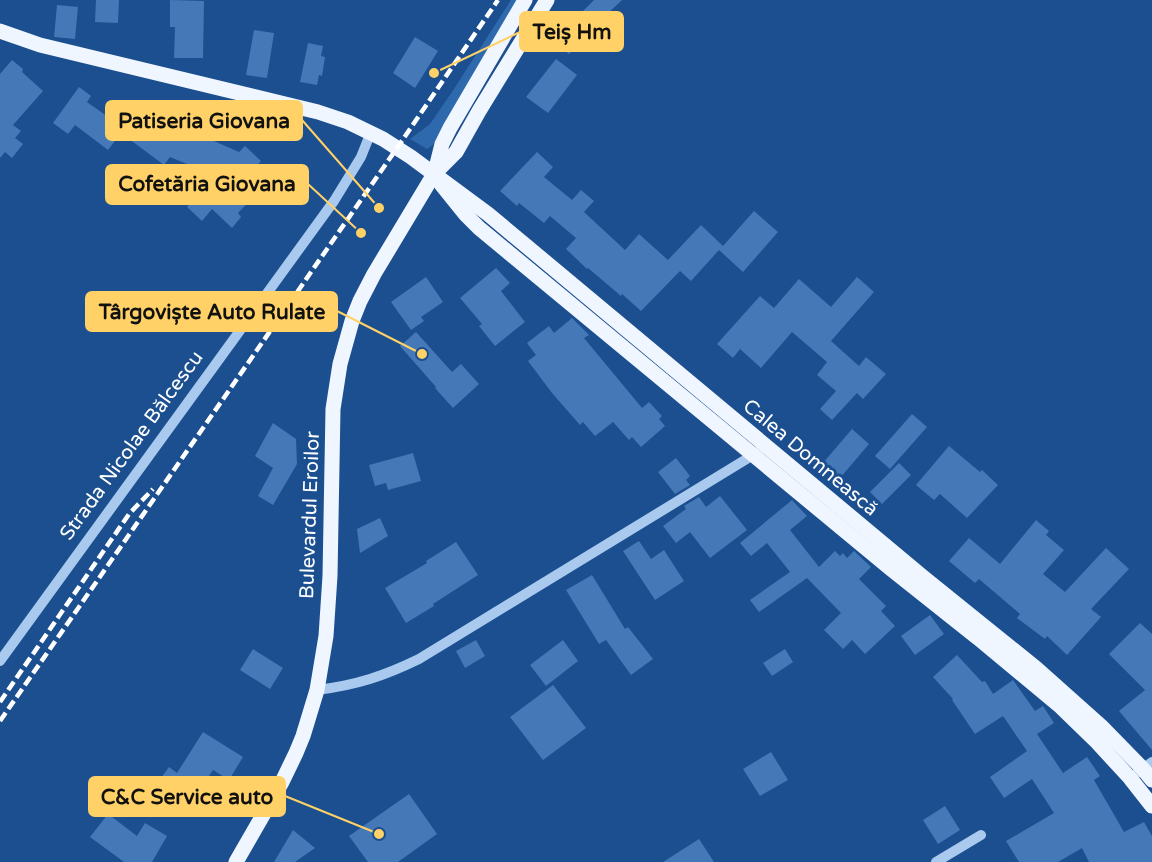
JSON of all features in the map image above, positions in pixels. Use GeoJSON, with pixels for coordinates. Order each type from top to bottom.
{"type":"FeatureCollection","features":[{"type":"Feature","properties":{"kind":"main road","name":"Bulevardul Eroilor"},"geometry":{"type":"LineString","coordinates":[[434,174],[442,144],[454,120],[525,0]]}},
{"type":"Feature","properties":{"kind":"main road","name":"Bulevardul Eroilor"},"geometry":{"type":"LineString","coordinates":[[236,862],[296,753],[317,690],[326,636],[330,576],[333,409],[345,341],[369,283],[434,174],[456,152],[548,0]]}},
{"type":"Feature","properties":{"kind":"main road"},"geometry":{"type":"LineString","coordinates":[[0,31],[51,48],[318,112],[370,132],[398,147],[434,174]]}},
{"type":"Feature","properties":{"kind":"main road","name":"Calea Domnească"},"geometry":{"type":"LineString","coordinates":[[434,174],[478,228],[1036,668],[1149,770]]}},
{"type":"Feature","properties":{"kind":"main road","name":"Calea Domnească"},"geometry":{"type":"LineString","coordinates":[[434,174],[488,214],[760,451],[891,569],[1061,707],[1130,778],[1152,806]]}},
{"type":"Feature","properties":{"kind":"street","name":"Strada Nicolae Bălcescu"},"geometry":{"type":"LineString","coordinates":[[0,661],[334,201],[362,157],[370,132]]}},
{"type":"Feature","properties":{"kind":"street"},"geometry":{"type":"LineString","coordinates":[[317,690],[367,681],[419,659],[760,451]]}},
{"type":"Feature","properties":{"kind":"street"},"geometry":{"type":"LineString","coordinates":[[1130,778],[1149,770]]}},
{"type":"Feature","properties":{"kind":"street"},"geometry":{"type":"LineString","coordinates":[[936,862],[981,835]]}},
{"type":"Feature","properties":{"kind":"shaded area"},"geometry":{"type":"Polygon","coordinates":[[[511,0],[522,0],[433,145],[427,149],[410,139],[430,124],[511,0]]]}},
{"type":"Feature","properties":{"kind":"building"},"geometry":{"type":"Polygon","coordinates":[[[96,0],[119,0],[118,23],[95,22],[96,0]]]}},
{"type":"Feature","properties":{"kind":"building"},"geometry":{"type":"Polygon","coordinates":[[[170,0],[204,1],[203,58],[174,58],[175,27],[170,27],[170,0]]]}},
{"type":"Feature","properties":{"kind":"building"},"geometry":{"type":"Polygon","coordinates":[[[594,0],[622,0],[585,35],[569,54],[547,36],[563,17],[571,23],[594,0]]]}},
{"type":"Feature","properties":{"kind":"building"},"geometry":{"type":"Polygon","coordinates":[[[57,5],[78,7],[75,39],[54,37],[57,5]]]}},
{"type":"Feature","properties":{"kind":"building"},"geometry":{"type":"Polygon","coordinates":[[[254,30],[274,33],[267,78],[246,75],[254,30]]]}},
{"type":"Feature","properties":{"kind":"building"},"geometry":{"type":"Polygon","coordinates":[[[415,37],[438,51],[415,88],[393,73],[415,37]]]}},
{"type":"Feature","properties":{"kind":"building"},"geometry":{"type":"Polygon","coordinates":[[[308,43],[323,46],[321,56],[325,57],[322,76],[319,75],[317,85],[300,82],[308,43]]]}},
{"type":"Feature","properties":{"kind":"building"},"geometry":{"type":"Polygon","coordinates":[[[556,59],[577,75],[548,113],[526,97],[556,59]]]}},
{"type":"Feature","properties":{"kind":"building"},"geometry":{"type":"Polygon","coordinates":[[[12,60],[43,91],[13,125],[21,131],[15,138],[23,144],[12,158],[5,152],[0,158],[0,74],[12,60]]]}},
{"type":"Feature","properties":{"kind":"building"},"geometry":{"type":"Polygon","coordinates":[[[79,87],[91,96],[87,102],[111,119],[118,110],[147,132],[165,108],[198,133],[204,119],[220,126],[214,141],[239,152],[245,146],[261,161],[249,174],[263,187],[238,213],[241,217],[232,228],[212,209],[202,221],[187,207],[216,176],[170,157],[164,165],[121,133],[108,150],[75,125],[68,134],[53,123],[79,87]]]}},
{"type":"Feature","properties":{"kind":"building"},"geometry":{"type":"Polygon","coordinates":[[[537,152],[553,167],[544,177],[572,200],[581,190],[594,201],[584,212],[625,250],[639,234],[668,260],[701,225],[723,246],[754,211],[778,232],[743,272],[719,250],[691,281],[680,271],[641,311],[587,269],[566,249],[576,238],[550,216],[544,223],[519,203],[517,206],[500,191],[537,152]]]}},
{"type":"Feature","properties":{"kind":"building"},"geometry":{"type":"Polygon","coordinates":[[[496,268],[510,283],[501,291],[525,322],[495,346],[479,326],[482,324],[460,298],[496,268]]]}},
{"type":"Feature","properties":{"kind":"building"},"geometry":{"type":"Polygon","coordinates":[[[426,277],[443,302],[421,317],[424,321],[411,330],[391,302],[426,277]]]}},
{"type":"Feature","properties":{"kind":"building"},"geometry":{"type":"Polygon","coordinates":[[[857,277],[874,292],[831,341],[859,366],[866,357],[886,374],[863,399],[857,393],[832,420],[820,409],[836,391],[817,375],[827,362],[792,332],[761,368],[740,349],[733,358],[717,344],[760,296],[774,308],[799,279],[831,307],[857,277]]]}},
{"type":"Feature","properties":{"kind":"building"},"geometry":{"type":"Polygon","coordinates":[[[572,318],[589,335],[584,338],[642,408],[649,402],[662,416],[659,419],[665,426],[641,447],[632,437],[629,440],[613,422],[595,436],[583,422],[580,425],[528,361],[536,355],[527,343],[549,326],[554,333],[572,318]]]}},
{"type":"Feature","properties":{"kind":"building"},"geometry":{"type":"Polygon","coordinates":[[[416,332],[452,372],[461,364],[479,384],[453,408],[400,346],[416,332]]]}},
{"type":"Feature","properties":{"kind":"building"},"geometry":{"type":"Polygon","coordinates":[[[912,414],[927,427],[890,469],[875,456],[912,414]]]}},
{"type":"Feature","properties":{"kind":"building"},"geometry":{"type":"Polygon","coordinates":[[[273,423],[296,439],[297,464],[273,505],[258,496],[273,468],[255,456],[273,423]]]}},
{"type":"Feature","properties":{"kind":"building"},"geometry":{"type":"Polygon","coordinates":[[[852,429],[869,444],[840,478],[823,463],[852,429]]]}},
{"type":"Feature","properties":{"kind":"building"},"geometry":{"type":"Polygon","coordinates":[[[949,446],[998,485],[967,518],[940,494],[934,500],[916,485],[949,446]]]}},
{"type":"Feature","properties":{"kind":"building"},"geometry":{"type":"Polygon","coordinates":[[[413,453],[421,481],[388,490],[386,483],[375,486],[369,465],[413,453]]]}},
{"type":"Feature","properties":{"kind":"building"},"geometry":{"type":"Polygon","coordinates":[[[676,458],[690,476],[686,480],[690,485],[675,494],[658,472],[676,458]]]}},
{"type":"Feature","properties":{"kind":"building"},"geometry":{"type":"Polygon","coordinates":[[[899,463],[911,475],[882,504],[870,492],[899,463]]]}},
{"type":"Feature","properties":{"kind":"building"},"geometry":{"type":"Polygon","coordinates":[[[720,496],[747,530],[710,558],[690,532],[676,543],[663,526],[686,509],[684,506],[699,497],[706,507],[720,496]]]}},
{"type":"Feature","properties":{"kind":"building"},"geometry":{"type":"Polygon","coordinates":[[[792,500],[807,516],[790,530],[819,567],[835,551],[840,556],[843,553],[847,558],[854,551],[871,567],[859,579],[886,606],[881,611],[895,626],[865,654],[852,640],[843,649],[824,630],[841,613],[807,578],[759,612],[750,600],[790,572],[767,543],[751,556],[740,543],[792,500]]]}},
{"type":"Feature","properties":{"kind":"building"},"geometry":{"type":"Polygon","coordinates":[[[380,518],[388,536],[360,553],[357,529],[380,518]]]}},
{"type":"Feature","properties":{"kind":"building"},"geometry":{"type":"Polygon","coordinates":[[[1036,520],[1049,531],[1046,535],[1064,550],[1043,574],[1065,592],[1106,548],[1129,569],[1091,609],[1101,617],[1067,655],[1047,636],[1045,639],[1017,618],[1020,614],[979,579],[975,583],[949,561],[969,538],[1000,564],[1036,520]]]}},
{"type":"Feature","properties":{"kind":"building"},"geometry":{"type":"Polygon","coordinates":[[[639,541],[651,559],[664,550],[684,581],[655,600],[623,551],[639,541]]]}},
{"type":"Feature","properties":{"kind":"building"},"geometry":{"type":"Polygon","coordinates":[[[456,542],[478,575],[406,623],[385,588],[427,563],[426,561],[456,542]]]}},
{"type":"Feature","properties":{"kind":"building"},"geometry":{"type":"Polygon","coordinates":[[[592,575],[625,629],[628,627],[653,659],[631,675],[606,640],[599,644],[566,590],[592,575]]]}},
{"type":"Feature","properties":{"kind":"building"},"geometry":{"type":"Polygon","coordinates":[[[930,615],[944,634],[915,655],[901,636],[930,615]]]}},
{"type":"Feature","properties":{"kind":"building"},"geometry":{"type":"Polygon","coordinates":[[[1140,623],[1152,634],[1152,750],[1119,711],[1145,690],[1109,654],[1140,623]]]}},
{"type":"Feature","properties":{"kind":"building"},"geometry":{"type":"Polygon","coordinates":[[[476,640],[485,656],[465,668],[456,651],[476,640]]]}},
{"type":"Feature","properties":{"kind":"building"},"geometry":{"type":"Polygon","coordinates":[[[563,640],[578,661],[546,686],[530,665],[563,640]]]}},
{"type":"Feature","properties":{"kind":"building"},"geometry":{"type":"Polygon","coordinates":[[[253,649],[283,668],[270,689],[240,670],[253,649]]]}},
{"type":"Feature","properties":{"kind":"building"},"geometry":{"type":"Polygon","coordinates":[[[785,649],[793,662],[772,676],[763,663],[785,649]]]}},
{"type":"Feature","properties":{"kind":"building"},"geometry":{"type":"Polygon","coordinates":[[[957,655],[982,682],[985,681],[993,694],[1013,680],[1035,711],[1043,706],[1054,723],[1037,734],[1063,773],[1087,757],[1100,776],[1094,780],[1124,832],[1144,822],[1152,836],[1152,862],[1089,862],[1082,848],[1058,862],[1019,862],[1006,841],[1054,813],[1032,779],[1004,798],[990,777],[1027,751],[1003,716],[975,734],[953,699],[933,677],[957,655]]]}},
{"type":"Feature","properties":{"kind":"building"},"geometry":{"type":"Polygon","coordinates":[[[553,685],[586,728],[543,760],[510,717],[553,685]]]}},
{"type":"Feature","properties":{"kind":"building"},"geometry":{"type":"Polygon","coordinates":[[[203,732],[243,757],[229,780],[213,770],[186,810],[153,789],[169,767],[177,773],[203,732]]]}},
{"type":"Feature","properties":{"kind":"building"},"geometry":{"type":"Polygon","coordinates":[[[771,752],[788,780],[760,796],[743,769],[771,752]]]}},
{"type":"Feature","properties":{"kind":"building"},"geometry":{"type":"Polygon","coordinates":[[[409,794],[437,834],[398,862],[368,862],[349,836],[409,794]]]}},
{"type":"Feature","properties":{"kind":"building"},"geometry":{"type":"Polygon","coordinates":[[[945,806],[960,830],[938,844],[923,820],[945,806]]]}},
{"type":"Feature","properties":{"kind":"building"},"geometry":{"type":"Polygon","coordinates":[[[108,814],[137,836],[145,823],[167,836],[152,862],[124,862],[90,837],[108,814]]]}},
{"type":"Feature","properties":{"kind":"building"},"geometry":{"type":"Polygon","coordinates":[[[293,830],[315,848],[295,862],[274,862],[293,830]]]}},
{"type":"Feature","properties":{"kind":"building"},"geometry":{"type":"Polygon","coordinates":[[[699,839],[714,862],[663,862],[699,839]]]}},
{"type":"Feature","properties":{"kind":"railway"},"geometry":{"type":"LineString","coordinates":[[0,721],[498,0]]}},
{"type":"Feature","properties":{"kind":"railway"},"geometry":{"type":"LineString","coordinates":[[0,702],[129,514],[153,489]]}},
{"type":"Feature","properties":{"kind":"place","name":"Teiș Hm"},"geometry":{"type":"Point","coordinates":[434,73]}},
{"type":"Feature","properties":{"kind":"place","name":"Patiseria Giovana"},"geometry":{"type":"Point","coordinates":[379,208]}},
{"type":"Feature","properties":{"kind":"place","name":"Cofetăria Giovana"},"geometry":{"type":"Point","coordinates":[361,233]}},
{"type":"Feature","properties":{"kind":"place","name":"Târgoviște Auto Rulate"},"geometry":{"type":"Point","coordinates":[422,354]}},
{"type":"Feature","properties":{"kind":"place","name":"C&C Service auto"},"geometry":{"type":"Point","coordinates":[379,834]}}]}
